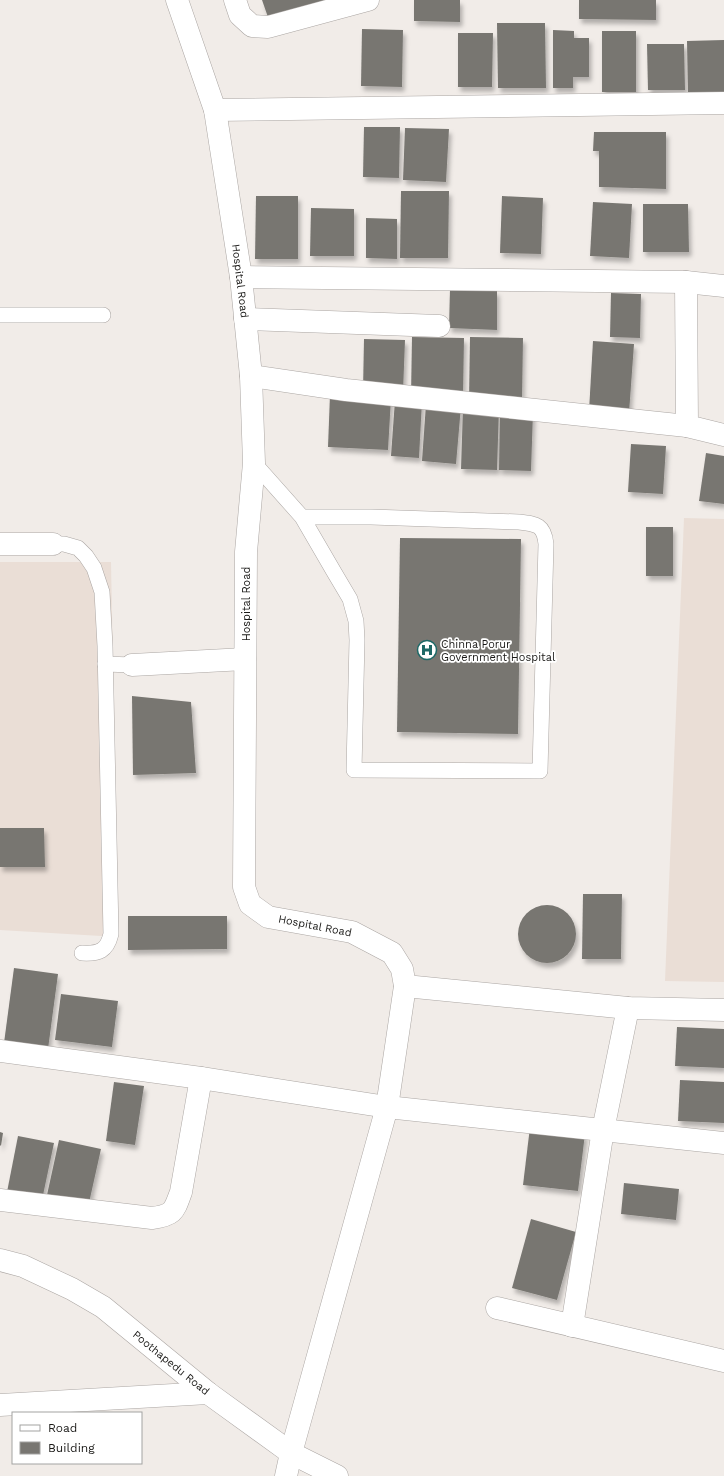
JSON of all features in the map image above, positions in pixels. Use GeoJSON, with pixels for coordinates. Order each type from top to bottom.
{"type":"FeatureCollection","features":[{"type":"Feature","properties":{"kind":"street","name":"Hospital Road"},"geometry":{"type":"LineString","coordinates":[[177,0],[215,110],[241,277],[251,376],[254,463],[246,552],[244,888],[250,904],[268,917],[352,932],[392,953],[402,969],[405,986],[387,1107],[290,1453],[286,1476]]}},
{"type":"Feature","properties":{"kind":"street"},"geometry":{"type":"LineString","coordinates":[[235,0],[240,15],[252,26],[268,27],[368,0]]}},
{"type":"Feature","properties":{"kind":"street"},"geometry":{"type":"LineString","coordinates":[[215,110],[724,103]]}},
{"type":"Feature","properties":{"kind":"street"},"geometry":{"type":"LineString","coordinates":[[241,277],[686,282],[724,286]]}},
{"type":"Feature","properties":{"kind":"street"},"geometry":{"type":"LineString","coordinates":[[686,282],[687,426]]}},
{"type":"Feature","properties":{"kind":"street"},"geometry":{"type":"LineString","coordinates":[[245,319],[439,326]]}},
{"type":"Feature","properties":{"kind":"street"},"geometry":{"type":"LineString","coordinates":[[251,376],[353,390],[687,426],[724,435]]}},
{"type":"Feature","properties":{"kind":"street"},"geometry":{"type":"LineString","coordinates":[[0,544],[53,544]]}},
{"type":"Feature","properties":{"kind":"street"},"geometry":{"type":"LineString","coordinates":[[132,665],[245,660]]}},
{"type":"Feature","properties":{"kind":"street"},"geometry":{"type":"LineString","coordinates":[[405,986],[628,1008],[724,1010]]}},
{"type":"Feature","properties":{"kind":"street"},"geometry":{"type":"LineString","coordinates":[[572,1326],[603,1130],[628,1008]]}},
{"type":"Feature","properties":{"kind":"street"},"geometry":{"type":"LineString","coordinates":[[0,1051],[201,1078],[387,1107],[724,1143]]}},
{"type":"Feature","properties":{"kind":"street"},"geometry":{"type":"LineString","coordinates":[[0,1200],[152,1218],[165,1217],[175,1210],[181,1192],[201,1078]]}},
{"type":"Feature","properties":{"kind":"street","name":"Poothapedu Road"},"geometry":{"type":"LineString","coordinates":[[0,1260],[23,1266],[72,1289],[103,1307],[208,1393],[290,1453],[337,1476]]}},
{"type":"Feature","properties":{"kind":"street"},"geometry":{"type":"LineString","coordinates":[[497,1308],[724,1361]]}},
{"type":"Feature","properties":{"kind":"street"},"geometry":{"type":"LineString","coordinates":[[0,1405],[208,1393]]}},
{"type":"Feature","properties":{"kind":"lane"},"geometry":{"type":"LineString","coordinates":[[0,315],[103,315]]}},
{"type":"Feature","properties":{"kind":"lane"},"geometry":{"type":"LineString","coordinates":[[254,463],[302,517],[350,599],[356,621],[357,640],[354,770],[540,771],[545,533],[536,524],[520,522],[371,517],[302,517]]}},
{"type":"Feature","properties":{"kind":"lane"},"geometry":{"type":"LineString","coordinates":[[53,544],[64,544],[78,548],[86,556],[94,568],[102,592],[111,934],[109,942],[103,950],[94,954],[82,953]]}},
{"type":"Feature","properties":{"kind":"lane"},"geometry":{"type":"LineString","coordinates":[[105,664],[132,665]]}},
{"type":"Feature","properties":{"kind":"shaded area"},"geometry":{"type":"Polygon","coordinates":[[[684,518],[724,519],[724,982],[665,981],[684,518]]]}},
{"type":"Feature","properties":{"kind":"shaded area"},"geometry":{"type":"Polygon","coordinates":[[[0,562],[111,562],[118,937],[0,930],[0,562]]]}},
{"type":"Feature","properties":{"kind":"building"},"geometry":{"type":"Polygon","coordinates":[[[262,0],[329,0],[269,20],[262,0]]]}},
{"type":"Feature","properties":{"kind":"building"},"geometry":{"type":"Polygon","coordinates":[[[414,0],[460,0],[460,22],[414,21],[414,0]]]}},
{"type":"Feature","properties":{"kind":"building"},"geometry":{"type":"Polygon","coordinates":[[[579,0],[656,0],[656,20],[579,19],[579,0]]]}},
{"type":"Feature","properties":{"kind":"building"},"geometry":{"type":"Polygon","coordinates":[[[497,23],[545,23],[546,88],[498,88],[497,23]]]}},
{"type":"Feature","properties":{"kind":"building"},"geometry":{"type":"Polygon","coordinates":[[[362,29],[403,30],[402,87],[361,86],[362,29]]]}},
{"type":"Feature","properties":{"kind":"building"},"geometry":{"type":"Polygon","coordinates":[[[553,30],[574,31],[574,38],[589,38],[589,77],[573,77],[573,88],[553,88],[553,30]]]}},
{"type":"Feature","properties":{"kind":"building"},"geometry":{"type":"Polygon","coordinates":[[[602,31],[636,31],[636,92],[602,92],[602,31]]]}},
{"type":"Feature","properties":{"kind":"building"},"geometry":{"type":"Polygon","coordinates":[[[458,33],[493,33],[492,87],[458,87],[458,33]]]}},
{"type":"Feature","properties":{"kind":"building"},"geometry":{"type":"Polygon","coordinates":[[[724,40],[724,93],[688,94],[687,41],[724,40]]]}},
{"type":"Feature","properties":{"kind":"building"},"geometry":{"type":"Polygon","coordinates":[[[647,44],[684,44],[685,90],[648,90],[647,44]]]}},
{"type":"Feature","properties":{"kind":"building"},"geometry":{"type":"Polygon","coordinates":[[[364,127],[400,127],[399,178],[363,177],[364,127]]]}},
{"type":"Feature","properties":{"kind":"building"},"geometry":{"type":"Polygon","coordinates":[[[405,128],[449,129],[446,182],[403,180],[405,128]]]}},
{"type":"Feature","properties":{"kind":"building"},"geometry":{"type":"Polygon","coordinates":[[[594,132],[666,132],[666,189],[599,187],[599,151],[593,151],[594,132]]]}},
{"type":"Feature","properties":{"kind":"building"},"geometry":{"type":"Polygon","coordinates":[[[401,191],[449,191],[448,258],[400,258],[401,191]]]}},
{"type":"Feature","properties":{"kind":"building"},"geometry":{"type":"Polygon","coordinates":[[[256,196],[298,196],[298,259],[255,259],[256,196]]]}},
{"type":"Feature","properties":{"kind":"building"},"geometry":{"type":"Polygon","coordinates":[[[502,196],[543,198],[541,254],[500,253],[502,196]]]}},
{"type":"Feature","properties":{"kind":"building"},"geometry":{"type":"Polygon","coordinates":[[[593,202],[632,204],[629,258],[590,256],[593,202]]]}},
{"type":"Feature","properties":{"kind":"building"},"geometry":{"type":"Polygon","coordinates":[[[643,204],[688,204],[689,252],[643,252],[643,204]]]}},
{"type":"Feature","properties":{"kind":"building"},"geometry":{"type":"Polygon","coordinates":[[[311,208],[354,209],[354,256],[310,256],[311,208]]]}},
{"type":"Feature","properties":{"kind":"building"},"geometry":{"type":"Polygon","coordinates":[[[366,218],[397,219],[397,259],[366,258],[366,218]]]}},
{"type":"Feature","properties":{"kind":"building"},"geometry":{"type":"Polygon","coordinates":[[[450,289],[497,291],[497,330],[449,328],[450,289]]]}},
{"type":"Feature","properties":{"kind":"building"},"geometry":{"type":"Polygon","coordinates":[[[611,293],[641,294],[640,338],[610,337],[611,293]]]}},
{"type":"Feature","properties":{"kind":"building"},"geometry":{"type":"Polygon","coordinates":[[[412,337],[464,338],[463,397],[411,396],[412,337]]]}},
{"type":"Feature","properties":{"kind":"building"},"geometry":{"type":"Polygon","coordinates":[[[470,337],[523,338],[522,401],[469,400],[470,337]]]}},
{"type":"Feature","properties":{"kind":"building"},"geometry":{"type":"Polygon","coordinates":[[[364,339],[405,340],[403,392],[363,391],[364,339]]]}},
{"type":"Feature","properties":{"kind":"building"},"geometry":{"type":"Polygon","coordinates":[[[593,341],[634,344],[629,413],[589,411],[593,341]]]}},
{"type":"Feature","properties":{"kind":"building"},"geometry":{"type":"Polygon","coordinates":[[[330,395],[391,398],[388,450],[328,447],[330,395]]]}},
{"type":"Feature","properties":{"kind":"building"},"geometry":{"type":"Polygon","coordinates":[[[395,400],[422,401],[419,458],[391,456],[395,400]]]}},
{"type":"Feature","properties":{"kind":"building"},"geometry":{"type":"Polygon","coordinates":[[[426,404],[461,406],[456,464],[422,461],[426,404]]]}},
{"type":"Feature","properties":{"kind":"building"},"geometry":{"type":"Polygon","coordinates":[[[463,407],[499,408],[497,470],[461,469],[463,407]]]}},
{"type":"Feature","properties":{"kind":"building"},"geometry":{"type":"Polygon","coordinates":[[[500,411],[533,412],[531,471],[499,470],[500,411]]]}},
{"type":"Feature","properties":{"kind":"building"},"geometry":{"type":"Polygon","coordinates":[[[631,444],[666,446],[663,494],[628,492],[631,444]]]}},
{"type":"Feature","properties":{"kind":"building"},"geometry":{"type":"Polygon","coordinates":[[[706,453],[724,456],[724,504],[699,501],[706,453]]]}},
{"type":"Feature","properties":{"kind":"building"},"geometry":{"type":"Polygon","coordinates":[[[646,527],[673,527],[673,576],[646,576],[646,527]]]}},
{"type":"Feature","properties":{"kind":"building"},"geometry":{"type":"Polygon","coordinates":[[[400,538],[521,539],[518,734],[397,732],[400,538]]]}},
{"type":"Feature","properties":{"kind":"building"},"geometry":{"type":"Polygon","coordinates":[[[132,696],[191,702],[196,773],[133,775],[132,696]]]}},
{"type":"Feature","properties":{"kind":"building"},"geometry":{"type":"Polygon","coordinates":[[[0,828],[44,828],[45,867],[0,867],[0,828]]]}},
{"type":"Feature","properties":{"kind":"building"},"geometry":{"type":"Polygon","coordinates":[[[583,894],[622,894],[621,959],[582,959],[583,894]]]}},
{"type":"Feature","properties":{"kind":"building"},"geometry":{"type":"Polygon","coordinates":[[[541,905],[553,905],[568,913],[576,928],[576,940],[568,955],[553,963],[541,963],[526,955],[518,940],[518,928],[526,913],[541,905]]]}},
{"type":"Feature","properties":{"kind":"building"},"geometry":{"type":"Polygon","coordinates":[[[128,916],[227,916],[227,949],[128,950],[128,916]]]}},
{"type":"Feature","properties":{"kind":"building"},"geometry":{"type":"Polygon","coordinates":[[[14,968],[58,974],[48,1049],[4,1043],[14,968]]]}},
{"type":"Feature","properties":{"kind":"building"},"geometry":{"type":"Polygon","coordinates":[[[61,994],[118,1001],[112,1047],[55,1040],[61,994]]]}},
{"type":"Feature","properties":{"kind":"building"},"geometry":{"type":"Polygon","coordinates":[[[677,1027],[724,1029],[724,1068],[675,1066],[677,1027]]]}},
{"type":"Feature","properties":{"kind":"building"},"geometry":{"type":"Polygon","coordinates":[[[680,1080],[724,1082],[724,1123],[678,1121],[680,1080]]]}},
{"type":"Feature","properties":{"kind":"building"},"geometry":{"type":"Polygon","coordinates":[[[114,1082],[144,1086],[135,1145],[106,1141],[114,1082]]]}},
{"type":"Feature","properties":{"kind":"building"},"geometry":{"type":"Polygon","coordinates":[[[530,1127],[585,1134],[578,1191],[523,1185],[530,1127]]]}},
{"type":"Feature","properties":{"kind":"building"},"geometry":{"type":"Polygon","coordinates":[[[0,1132],[3,1133],[1,1146],[0,1145],[0,1132]]]}},
{"type":"Feature","properties":{"kind":"building"},"geometry":{"type":"Polygon","coordinates":[[[18,1136],[54,1143],[42,1200],[7,1192],[18,1136]]]}},
{"type":"Feature","properties":{"kind":"building"},"geometry":{"type":"Polygon","coordinates":[[[59,1140],[101,1149],[89,1203],[47,1195],[59,1140]]]}},
{"type":"Feature","properties":{"kind":"building"},"geometry":{"type":"Polygon","coordinates":[[[624,1183],[679,1189],[676,1220],[621,1214],[624,1183]]]}},
{"type":"Feature","properties":{"kind":"building"},"geometry":{"type":"Polygon","coordinates":[[[531,1219],[576,1232],[557,1300],[512,1288],[531,1219]]]}},
{"type":"Feature","properties":{"kind":"place","name":"Chinna Porur Government Hospital"},"geometry":{"type":"Point","coordinates":[427,650]}}]}
